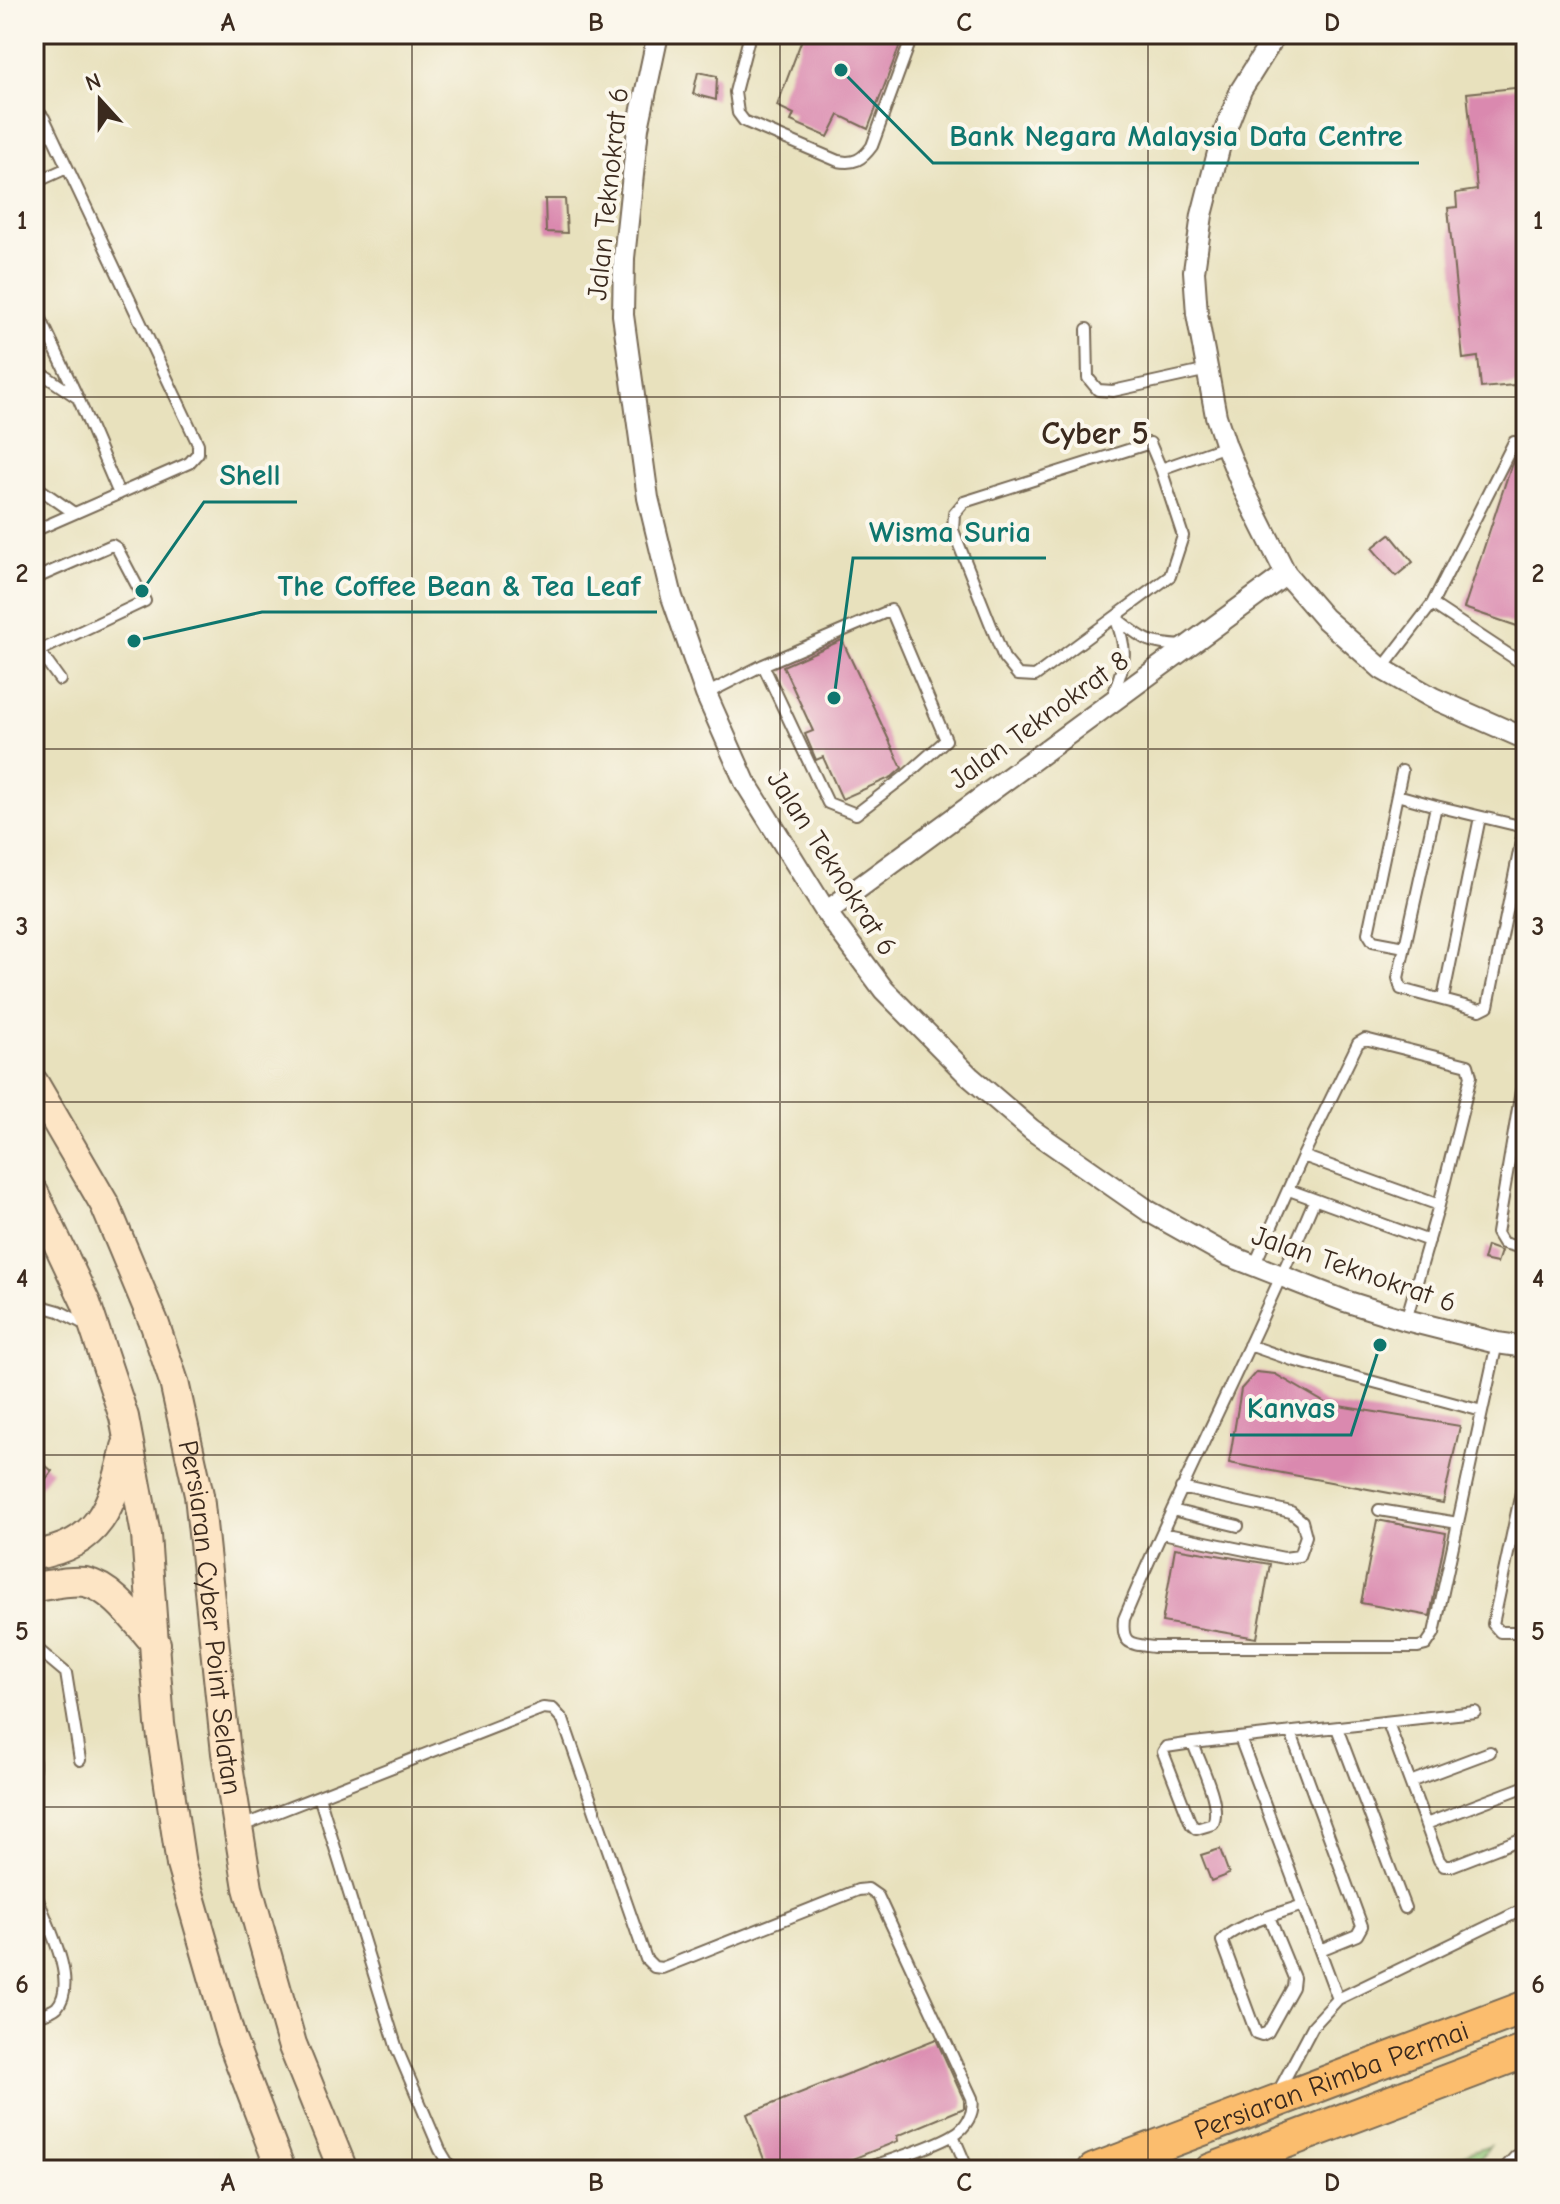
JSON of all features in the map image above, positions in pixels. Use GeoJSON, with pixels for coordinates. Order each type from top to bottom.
{"type":"FeatureCollection","features":[{"type":"Feature","properties":{"kind":"main road","name":"Persiaran Cyber Point Selatan"},"geometry":{"type":"LineString","coordinates":[[34,1083],[105,1205],[155,1325],[174,1382],[199,1495],[236,1828],[248,1888],[292,2044],[343,2170]]}},
{"type":"Feature","properties":{"kind":"main road","name":"Persiaran Cyber Point Selatan"},"geometry":{"type":"LineString","coordinates":[[34,1193],[86,1303],[128,1436],[146,1535],[160,1724],[181,1865],[231,2039],[281,2170]]}},
{"type":"Feature","properties":{"kind":"main road"},"geometry":{"type":"LineString","coordinates":[[34,1555],[78,1540],[102,1520],[112,1502],[128,1436]]}},
{"type":"Feature","properties":{"kind":"main road"},"geometry":{"type":"LineString","coordinates":[[34,1587],[77,1582],[99,1588],[125,1610],[156,1644]]}},
{"type":"Feature","properties":{"kind":"main road","name":"Persiaran Rimba Permai"},"geometry":{"type":"LineString","coordinates":[[1094,2170],[1521,2009]]}},
{"type":"Feature","properties":{"kind":"main road","name":"Persiaran Rimba Permai"},"geometry":{"type":"LineString","coordinates":[[1211,2170],[1526,2051]]}},
{"type":"Feature","properties":{"kind":"main road"},"geometry":{"type":"LineString","coordinates":[[1338,2121],[1526,2068]]}},
{"type":"Feature","properties":{"kind":"street","name":"Jalan Teknokrat 6"},"geometry":{"type":"LineString","coordinates":[[658,34],[638,128],[624,258],[623,315],[648,498],[672,597],[706,694],[745,782],[826,912],[884,990],[969,1076],[1032,1130],[1150,1212],[1225,1254],[1345,1301],[1406,1320],[1523,1347]]}},
{"type":"Feature","properties":{"kind":"street"},"geometry":{"type":"LineString","coordinates":[[1275,34],[1241,90],[1221,141],[1202,215],[1194,271],[1197,314],[1216,416],[1226,446],[1286,574],[1324,618],[1382,669],[1433,698],[1526,739]]}},
{"type":"Feature","properties":{"kind":"street","name":"Jalan Teknokrat 8"},"geometry":{"type":"LineString","coordinates":[[826,912],[1286,574]]}},
{"type":"Feature","properties":{"kind":"lane"},"geometry":{"type":"LineString","coordinates":[[750,34],[735,92],[735,104],[744,121],[850,164],[859,160],[872,146],[913,34]]}},
{"type":"Feature","properties":{"kind":"lane"},"geometry":{"type":"LineString","coordinates":[[34,107],[44,118],[198,444],[198,453],[189,463],[34,531]]}},
{"type":"Feature","properties":{"kind":"lane"},"geometry":{"type":"LineString","coordinates":[[34,183],[67,168]]}},
{"type":"Feature","properties":{"kind":"lane"},"geometry":{"type":"LineString","coordinates":[[34,304],[119,494]]}},
{"type":"Feature","properties":{"kind":"lane"},"geometry":{"type":"LineString","coordinates":[[1087,329],[1088,378],[1098,390],[1113,391],[1208,370]]}},
{"type":"Feature","properties":{"kind":"lane"},"geometry":{"type":"LineString","coordinates":[[34,368],[78,398]]}},
{"type":"Feature","properties":{"kind":"lane"},"geometry":{"type":"LineString","coordinates":[[1382,669],[1432,604],[1514,442]]}},
{"type":"Feature","properties":{"kind":"lane"},"geometry":{"type":"LineString","coordinates":[[1150,443],[1161,469],[1183,536],[1170,576],[1035,676],[1018,675],[1004,658],[953,530],[954,514],[964,502],[1150,443]]}},
{"type":"Feature","properties":{"kind":"lane"},"geometry":{"type":"LineString","coordinates":[[1161,469],[1226,446]]}},
{"type":"Feature","properties":{"kind":"lane"},"geometry":{"type":"LineString","coordinates":[[34,485],[74,513]]}},
{"type":"Feature","properties":{"kind":"lane"},"geometry":{"type":"LineString","coordinates":[[34,579],[112,545],[117,548],[145,601],[37,647],[60,680]]}},
{"type":"Feature","properties":{"kind":"lane"},"geometry":{"type":"LineString","coordinates":[[1432,604],[1526,666]]}},
{"type":"Feature","properties":{"kind":"lane"},"geometry":{"type":"LineString","coordinates":[[706,694],[763,665],[891,610],[946,740],[856,814],[828,803],[763,665]]}},
{"type":"Feature","properties":{"kind":"lane"},"geometry":{"type":"LineString","coordinates":[[1115,617],[1155,645],[1187,646]]}},
{"type":"Feature","properties":{"kind":"lane"},"geometry":{"type":"LineString","coordinates":[[1111,702],[1124,663],[1125,644],[1115,617]]}},
{"type":"Feature","properties":{"kind":"lane"},"geometry":{"type":"LineString","coordinates":[[1402,771],[1368,933],[1373,941],[1405,947]]}},
{"type":"Feature","properties":{"kind":"lane"},"geometry":{"type":"LineString","coordinates":[[1397,795],[1480,817],[1525,822],[1488,1006],[1480,1010],[1401,989],[1398,978],[1436,806]]}},
{"type":"Feature","properties":{"kind":"lane"},"geometry":{"type":"LineString","coordinates":[[1443,999],[1480,817]]}},
{"type":"Feature","properties":{"kind":"lane"},"geometry":{"type":"LineString","coordinates":[[1254,1266],[1358,1043],[1365,1039],[1468,1065],[1471,1076],[1406,1320]]}},
{"type":"Feature","properties":{"kind":"lane"},"geometry":{"type":"LineString","coordinates":[[1526,1080],[1521,1091],[1497,1233],[1503,1243],[1526,1249]]}},
{"type":"Feature","properties":{"kind":"lane"},"geometry":{"type":"LineString","coordinates":[[1303,1156],[1439,1205]]}},
{"type":"Feature","properties":{"kind":"lane"},"geometry":{"type":"LineString","coordinates":[[1289,1190],[1429,1241]]}},
{"type":"Feature","properties":{"kind":"lane"},"geometry":{"type":"LineString","coordinates":[[1314,1201],[1124,1619],[1123,1632],[1132,1644],[1154,1647],[1426,1645],[1434,1633],[1497,1343]]}},
{"type":"Feature","properties":{"kind":"lane"},"geometry":{"type":"LineString","coordinates":[[34,1304],[59,1311],[95,1329]]}},
{"type":"Feature","properties":{"kind":"lane"},"geometry":{"type":"LineString","coordinates":[[1523,1347],[1526,1323]]}},
{"type":"Feature","properties":{"kind":"lane"},"geometry":{"type":"LineString","coordinates":[[1249,1345],[1292,1360],[1482,1411]]}},
{"type":"Feature","properties":{"kind":"lane"},"geometry":{"type":"LineString","coordinates":[[1526,1469],[1493,1624],[1500,1632],[1526,1632]]}},
{"type":"Feature","properties":{"kind":"lane"},"geometry":{"type":"LineString","coordinates":[[1162,1533],[1284,1558],[1299,1556],[1305,1543],[1302,1521],[1291,1512],[1181,1488]]}},
{"type":"Feature","properties":{"kind":"lane"},"geometry":{"type":"LineString","coordinates":[[1172,1510],[1238,1526]]}},
{"type":"Feature","properties":{"kind":"lane"},"geometry":{"type":"LineString","coordinates":[[1379,1510],[1458,1523]]}},
{"type":"Feature","properties":{"kind":"lane"},"geometry":{"type":"LineString","coordinates":[[34,1651],[41,1652],[66,1673],[80,1760]]}},
{"type":"Feature","properties":{"kind":"lane"},"geometry":{"type":"LineString","coordinates":[[236,1828],[543,1708],[553,1709],[563,1720],[646,1959],[654,1967],[662,1968],[858,1890],[868,1889],[878,1896],[972,2098],[972,2112],[952,2136],[862,2170]]}},
{"type":"Feature","properties":{"kind":"lane"},"geometry":{"type":"LineString","coordinates":[[1193,1743],[1216,1817],[1213,1824],[1196,1829],[1191,1824],[1163,1752],[1166,1747],[1193,1743],[1388,1723],[1475,1712]]}},
{"type":"Feature","properties":{"kind":"lane"},"geometry":{"type":"LineString","coordinates":[[1388,1723],[1439,1860],[1444,1866],[1526,1837]]}},
{"type":"Feature","properties":{"kind":"lane"},"geometry":{"type":"LineString","coordinates":[[1337,1728],[1405,1908]]}},
{"type":"Feature","properties":{"kind":"lane"},"geometry":{"type":"LineString","coordinates":[[1291,1733],[1362,1926],[1357,1935],[1320,1950]]}},
{"type":"Feature","properties":{"kind":"lane"},"geometry":{"type":"LineString","coordinates":[[1240,1738],[1338,1999]]}},
{"type":"Feature","properties":{"kind":"lane"},"geometry":{"type":"LineString","coordinates":[[1410,1782],[1490,1752]]}},
{"type":"Feature","properties":{"kind":"lane"},"geometry":{"type":"LineString","coordinates":[[34,1762],[34,1768]]}},
{"type":"Feature","properties":{"kind":"lane"},"geometry":{"type":"LineString","coordinates":[[1426,1824],[1526,1786]]}},
{"type":"Feature","properties":{"kind":"lane"},"geometry":{"type":"LineString","coordinates":[[319,1796],[397,2049],[440,2150],[452,2170]]}},
{"type":"Feature","properties":{"kind":"lane"},"geometry":{"type":"LineString","coordinates":[[34,1890],[65,1973],[65,1993],[56,2009],[34,2017]]}},
{"type":"Feature","properties":{"kind":"lane"},"geometry":{"type":"LineString","coordinates":[[1269,1917],[1294,1978],[1293,1987],[1268,2032],[1262,2035],[1256,2033],[1222,1941],[1226,1934],[1269,1917],[1303,1905]]}},
{"type":"Feature","properties":{"kind":"lane"},"geometry":{"type":"LineString","coordinates":[[1271,2104],[1313,2026],[1338,1999],[1526,1908]]}},
{"type":"Feature","properties":{"kind":"lane"},"geometry":{"type":"LineString","coordinates":[[952,2136],[968,2170]]}},
{"type":"Feature","properties":{"kind":"lane"},"geometry":{"type":"LineString","coordinates":[[1503,2170],[1516,2156],[1526,2153]]}},
{"type":"Feature","properties":{"kind":"green space"},"geometry":{"type":"Polygon","coordinates":[[[1490,2145],[1472,2170],[1420,2170],[1490,2145]]]}},
{"type":"Feature","properties":{"kind":"building"},"geometry":{"type":"Polygon","coordinates":[[[804,34],[904,34],[868,129],[839,115],[828,137],[791,121],[794,114],[777,106],[804,34]]]}},
{"type":"Feature","properties":{"kind":"building"},"geometry":{"type":"Polygon","coordinates":[[[698,72],[717,76],[716,100],[693,94],[698,72]]]}},
{"type":"Feature","properties":{"kind":"building"},"geometry":{"type":"Polygon","coordinates":[[[1524,87],[1526,384],[1481,388],[1478,357],[1463,359],[1448,208],[1457,207],[1456,193],[1477,190],[1467,93],[1524,87]]]}},
{"type":"Feature","properties":{"kind":"building"},"geometry":{"type":"Polygon","coordinates":[[[545,199],[565,199],[567,233],[546,232],[545,199]]]}},
{"type":"Feature","properties":{"kind":"building"},"geometry":{"type":"Polygon","coordinates":[[[1523,429],[1526,429],[1526,629],[1464,608],[1511,466],[1521,445],[1523,429]]]}},
{"type":"Feature","properties":{"kind":"building"},"geometry":{"type":"Polygon","coordinates":[[[1390,534],[1413,562],[1396,576],[1372,548],[1390,534]]]}},
{"type":"Feature","properties":{"kind":"building"},"geometry":{"type":"Polygon","coordinates":[[[842,640],[902,768],[892,777],[842,799],[823,757],[816,760],[805,734],[813,731],[783,666],[842,640]]]}},
{"type":"Feature","properties":{"kind":"building"},"geometry":{"type":"Polygon","coordinates":[[[1487,1246],[1501,1251],[1497,1263],[1483,1260],[1487,1246]]]}},
{"type":"Feature","properties":{"kind":"building"},"geometry":{"type":"Polygon","coordinates":[[[1256,1372],[1275,1374],[1327,1404],[1460,1426],[1443,1503],[1229,1463],[1241,1389],[1256,1372]]]}},
{"type":"Feature","properties":{"kind":"building"},"geometry":{"type":"Polygon","coordinates":[[[34,1456],[52,1471],[34,1494],[34,1456]]]}},
{"type":"Feature","properties":{"kind":"building"},"geometry":{"type":"Polygon","coordinates":[[[1377,1520],[1446,1533],[1430,1616],[1361,1603],[1377,1520]]]}},
{"type":"Feature","properties":{"kind":"building"},"geometry":{"type":"Polygon","coordinates":[[[1175,1548],[1270,1564],[1257,1638],[1162,1622],[1175,1548]]]}},
{"type":"Feature","properties":{"kind":"building"},"geometry":{"type":"Polygon","coordinates":[[[1220,1849],[1229,1874],[1211,1881],[1201,1855],[1220,1849]]]}},
{"type":"Feature","properties":{"kind":"building"},"geometry":{"type":"Polygon","coordinates":[[[936,2039],[964,2100],[964,2108],[897,2136],[898,2141],[825,2170],[768,2170],[747,2114],[936,2039]]]}},
{"type":"Feature","properties":{"kind":"place","name":"Bank Negara Malaysia Data Centre"},"geometry":{"type":"Point","coordinates":[841,70]}},
{"type":"Feature","properties":{"kind":"place","name":"Shell"},"geometry":{"type":"Point","coordinates":[142,591]}},
{"type":"Feature","properties":{"kind":"place","name":"The Coffee Bean & Tea Leaf"},"geometry":{"type":"Point","coordinates":[134,641]}},
{"type":"Feature","properties":{"kind":"place","name":"Wisma Suria"},"geometry":{"type":"Point","coordinates":[834,698]}},
{"type":"Feature","properties":{"kind":"place","name":"Kanvas"},"geometry":{"type":"Point","coordinates":[1380,1345]}},
{"type":"Feature","properties":{"kind":"district","name":"Cyber 5"},"geometry":{"type":"Point","coordinates":[1095,433]}}]}
